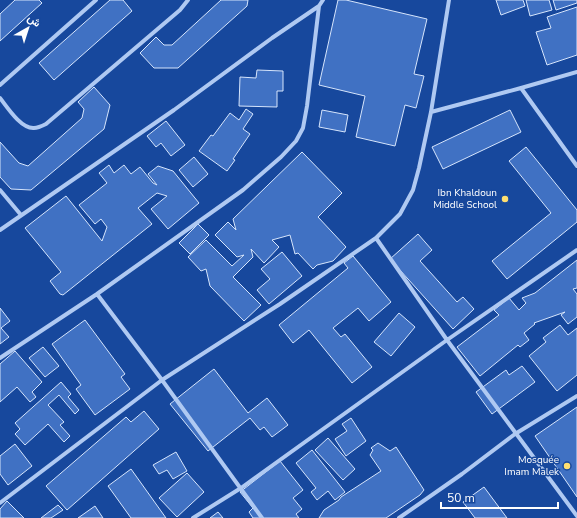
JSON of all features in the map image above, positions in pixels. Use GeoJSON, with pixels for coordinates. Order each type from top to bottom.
{"type":"FeatureCollection","features":[{"type":"Feature","properties":{"kind":"street"},"geometry":{"type":"LineString","coordinates":[[0,85],[96,0]]}},
{"type":"Feature","properties":{"kind":"street"},"geometry":{"type":"LineString","coordinates":[[0,98],[21,123],[26,126],[32,128],[46,124],[180,10],[188,0]]}},
{"type":"Feature","properties":{"kind":"street"},"geometry":{"type":"LineString","coordinates":[[0,230],[174,110],[318,6],[323,0]]}},
{"type":"Feature","properties":{"kind":"street"},"geometry":{"type":"LineString","coordinates":[[0,503],[162,380],[280,304],[376,238],[400,214],[413,190],[431,112],[448,0]]}},
{"type":"Feature","properties":{"kind":"street"},"geometry":{"type":"LineString","coordinates":[[0,358],[97,294],[243,190],[296,141],[303,128],[307,106],[318,6]]}},
{"type":"Feature","properties":{"kind":"street"},"geometry":{"type":"LineString","coordinates":[[431,112],[577,72]]}},
{"type":"Feature","properties":{"kind":"street"},"geometry":{"type":"LineString","coordinates":[[521,88],[577,166]]}},
{"type":"Feature","properties":{"kind":"street"},"geometry":{"type":"LineString","coordinates":[[0,190],[21,215]]}},
{"type":"Feature","properties":{"kind":"street"},"geometry":{"type":"LineString","coordinates":[[376,238],[447,340],[577,516]]}},
{"type":"Feature","properties":{"kind":"street"},"geometry":{"type":"LineString","coordinates":[[193,518],[241,488],[447,340],[577,250]]}},
{"type":"Feature","properties":{"kind":"street"},"geometry":{"type":"LineString","coordinates":[[97,294],[162,380],[262,518]]}},
{"type":"Feature","properties":{"kind":"street"},"geometry":{"type":"LineString","coordinates":[[400,518],[515,434],[577,396]]}},
{"type":"Feature","properties":{"kind":"building"},"geometry":{"type":"Polygon","coordinates":[[[15,0],[39,0],[42,3],[0,41],[0,14],[15,0]]]}},
{"type":"Feature","properties":{"kind":"building"},"geometry":{"type":"Polygon","coordinates":[[[110,0],[123,0],[132,11],[54,80],[39,63],[110,0]]]}},
{"type":"Feature","properties":{"kind":"building"},"geometry":{"type":"Polygon","coordinates":[[[221,0],[248,0],[247,6],[178,68],[154,68],[140,53],[156,37],[164,45],[172,45],[221,0]]]}},
{"type":"Feature","properties":{"kind":"building"},"geometry":{"type":"Polygon","coordinates":[[[338,0],[346,0],[427,19],[414,74],[424,76],[416,108],[405,105],[395,146],[356,137],[365,96],[319,85],[338,0]]]}},
{"type":"Feature","properties":{"kind":"building"},"geometry":{"type":"Polygon","coordinates":[[[496,0],[523,0],[525,6],[501,15],[496,0]]]}},
{"type":"Feature","properties":{"kind":"building"},"geometry":{"type":"Polygon","coordinates":[[[526,0],[549,0],[552,10],[530,16],[526,0]]]}},
{"type":"Feature","properties":{"kind":"building"},"geometry":{"type":"Polygon","coordinates":[[[553,0],[577,0],[577,3],[556,10],[553,0]]]}},
{"type":"Feature","properties":{"kind":"building"},"geometry":{"type":"Polygon","coordinates":[[[577,7],[577,55],[547,65],[536,32],[551,28],[547,17],[577,7]]]}},
{"type":"Feature","properties":{"kind":"building"},"geometry":{"type":"Polygon","coordinates":[[[257,70],[283,71],[283,91],[277,91],[277,107],[239,106],[240,77],[256,78],[257,70]]]}},
{"type":"Feature","properties":{"kind":"building"},"geometry":{"type":"Polygon","coordinates":[[[94,87],[110,105],[104,129],[31,190],[11,189],[0,177],[0,142],[19,163],[28,166],[82,118],[84,109],[78,102],[94,87]]]}},
{"type":"Feature","properties":{"kind":"building"},"geometry":{"type":"Polygon","coordinates":[[[246,109],[253,114],[243,129],[250,134],[233,159],[235,160],[227,171],[199,151],[211,135],[213,136],[230,113],[239,120],[246,109]]]}},
{"type":"Feature","properties":{"kind":"building"},"geometry":{"type":"Polygon","coordinates":[[[322,110],[348,115],[345,132],[319,127],[322,110]]]}},
{"type":"Feature","properties":{"kind":"building"},"geometry":{"type":"Polygon","coordinates":[[[510,110],[521,132],[443,169],[432,147],[510,110]]]}},
{"type":"Feature","properties":{"kind":"building"},"geometry":{"type":"Polygon","coordinates":[[[166,121],[185,145],[171,156],[161,143],[156,147],[147,136],[166,121]]]}},
{"type":"Feature","properties":{"kind":"building"},"geometry":{"type":"Polygon","coordinates":[[[526,147],[577,210],[577,222],[507,279],[492,261],[551,213],[509,161],[526,147]]]}},
{"type":"Feature","properties":{"kind":"building"},"geometry":{"type":"Polygon","coordinates":[[[302,152],[342,193],[318,217],[346,247],[333,261],[317,265],[313,269],[298,253],[295,254],[290,235],[272,240],[279,247],[264,263],[251,249],[253,257],[233,277],[261,305],[244,321],[210,286],[206,269],[201,271],[188,257],[206,240],[232,266],[244,255],[237,257],[215,235],[228,222],[236,230],[233,219],[302,152]]]}},
{"type":"Feature","properties":{"kind":"building"},"geometry":{"type":"Polygon","coordinates":[[[194,157],[208,174],[193,187],[179,170],[194,157]]]}},
{"type":"Feature","properties":{"kind":"building"},"geometry":{"type":"Polygon","coordinates":[[[109,165],[114,173],[124,165],[131,174],[140,167],[153,183],[157,185],[148,174],[158,166],[173,171],[199,203],[168,229],[151,209],[167,196],[157,193],[138,208],[152,224],[63,295],[60,294],[50,281],[61,272],[25,228],[66,196],[102,241],[107,227],[101,219],[95,224],[79,205],[107,183],[99,173],[109,165]]]}},
{"type":"Feature","properties":{"kind":"building"},"geometry":{"type":"Polygon","coordinates":[[[198,224],[209,235],[190,254],[179,243],[198,224]]]}},
{"type":"Feature","properties":{"kind":"building"},"geometry":{"type":"Polygon","coordinates":[[[418,234],[432,250],[420,261],[457,302],[463,297],[474,309],[453,329],[390,259],[418,234]]]}},
{"type":"Feature","properties":{"kind":"building"},"geometry":{"type":"Polygon","coordinates":[[[282,252],[302,276],[269,304],[257,290],[270,279],[261,269],[282,252]]]}},
{"type":"Feature","properties":{"kind":"building"},"geometry":{"type":"Polygon","coordinates":[[[353,256],[391,302],[369,321],[358,308],[333,328],[341,337],[345,334],[372,367],[352,383],[309,330],[293,343],[279,325],[348,268],[344,263],[353,256]]]}},
{"type":"Feature","properties":{"kind":"building"},"geometry":{"type":"Polygon","coordinates":[[[577,260],[577,288],[573,289],[577,294],[577,317],[568,324],[561,315],[565,312],[534,323],[535,324],[524,333],[529,340],[520,347],[518,345],[480,376],[457,347],[499,315],[494,310],[509,298],[519,310],[526,303],[522,298],[535,293],[577,260]]]}},
{"type":"Feature","properties":{"kind":"building"},"geometry":{"type":"Polygon","coordinates":[[[0,308],[10,321],[1,328],[9,337],[0,344],[0,308]]]}},
{"type":"Feature","properties":{"kind":"building"},"geometry":{"type":"Polygon","coordinates":[[[399,313],[415,327],[391,356],[374,342],[399,313]]]}},
{"type":"Feature","properties":{"kind":"building"},"geometry":{"type":"Polygon","coordinates":[[[85,320],[125,374],[121,377],[130,389],[95,415],[76,389],[81,385],[52,344],[85,320]]]}},
{"type":"Feature","properties":{"kind":"building"},"geometry":{"type":"Polygon","coordinates":[[[560,325],[568,335],[577,328],[577,375],[557,391],[529,356],[546,342],[543,338],[560,325]]]}},
{"type":"Feature","properties":{"kind":"building"},"geometry":{"type":"Polygon","coordinates":[[[43,347],[59,366],[45,377],[29,358],[43,347]]]}},
{"type":"Feature","properties":{"kind":"building"},"geometry":{"type":"Polygon","coordinates":[[[15,351],[42,382],[32,392],[36,397],[30,402],[17,387],[0,402],[0,364],[15,351]]]}},
{"type":"Feature","properties":{"kind":"building"},"geometry":{"type":"Polygon","coordinates":[[[522,366],[535,382],[492,414],[476,392],[506,370],[509,375],[522,366]]]}},
{"type":"Feature","properties":{"kind":"building"},"geometry":{"type":"Polygon","coordinates":[[[214,369],[248,413],[267,398],[288,425],[272,437],[264,427],[260,430],[250,418],[208,451],[170,404],[214,369]]]}},
{"type":"Feature","properties":{"kind":"building"},"geometry":{"type":"Polygon","coordinates":[[[61,382],[71,394],[68,397],[79,410],[75,414],[59,395],[48,405],[64,422],[60,425],[70,436],[64,442],[48,424],[25,445],[15,434],[20,429],[15,423],[61,382]]]}},
{"type":"Feature","properties":{"kind":"building","name":"Mosquée Imam Malek"},"geometry":{"type":"Polygon","coordinates":[[[577,407],[577,497],[535,436],[577,407]]]}},
{"type":"Feature","properties":{"kind":"building"},"geometry":{"type":"Polygon","coordinates":[[[144,411],[159,429],[67,510],[46,486],[126,417],[131,422],[144,411]]]}},
{"type":"Feature","properties":{"kind":"building"},"geometry":{"type":"Polygon","coordinates":[[[351,418],[366,441],[346,456],[335,439],[347,431],[342,424],[351,418]]]}},
{"type":"Feature","properties":{"kind":"building"},"geometry":{"type":"Polygon","coordinates":[[[328,438],[355,469],[343,480],[315,450],[328,438]]]}},
{"type":"Feature","properties":{"kind":"building"},"geometry":{"type":"Polygon","coordinates":[[[378,443],[390,451],[396,447],[424,490],[420,495],[386,518],[319,518],[324,510],[341,497],[381,471],[370,455],[373,450],[371,448],[378,443]]]}},
{"type":"Feature","properties":{"kind":"building"},"geometry":{"type":"Polygon","coordinates":[[[15,444],[32,466],[8,485],[0,474],[0,456],[15,444]]]}},
{"type":"Feature","properties":{"kind":"building"},"geometry":{"type":"Polygon","coordinates":[[[312,450],[345,492],[335,500],[328,491],[317,500],[311,492],[316,488],[296,463],[312,450]]]}},
{"type":"Feature","properties":{"kind":"building"},"geometry":{"type":"Polygon","coordinates":[[[176,452],[187,471],[173,479],[167,470],[159,474],[153,465],[176,452]]]}},
{"type":"Feature","properties":{"kind":"building"},"geometry":{"type":"Polygon","coordinates":[[[280,461],[303,490],[293,498],[302,509],[296,514],[299,518],[253,518],[249,512],[253,508],[240,492],[280,461]]]}},
{"type":"Feature","properties":{"kind":"building"},"geometry":{"type":"Polygon","coordinates":[[[131,469],[166,518],[131,518],[108,486],[131,469]]]}},
{"type":"Feature","properties":{"kind":"building"},"geometry":{"type":"Polygon","coordinates":[[[187,473],[204,492],[177,517],[159,498],[187,473]]]}},
{"type":"Feature","properties":{"kind":"building"},"geometry":{"type":"Polygon","coordinates":[[[484,487],[507,518],[475,518],[463,502],[484,487]]]}},
{"type":"Feature","properties":{"kind":"building"},"geometry":{"type":"Polygon","coordinates":[[[7,501],[24,518],[0,518],[0,509],[7,501]]]}},
{"type":"Feature","properties":{"kind":"building"},"geometry":{"type":"Polygon","coordinates":[[[58,505],[63,510],[51,518],[41,518],[58,505]]]}},
{"type":"Feature","properties":{"kind":"building"},"geometry":{"type":"Polygon","coordinates":[[[95,506],[103,518],[78,518],[95,506]]]}},
{"type":"Feature","properties":{"kind":"building"},"geometry":{"type":"Polygon","coordinates":[[[218,512],[223,518],[210,518],[218,512]]]}},
{"type":"Feature","properties":{"kind":"place","name":"Ibn Khaldoun Middle School"},"geometry":{"type":"Point","coordinates":[505,199]}},
{"type":"Feature","properties":{"kind":"place","name":"Mosquée Imam Malek"},"geometry":{"type":"Point","coordinates":[567,466]}}]}
